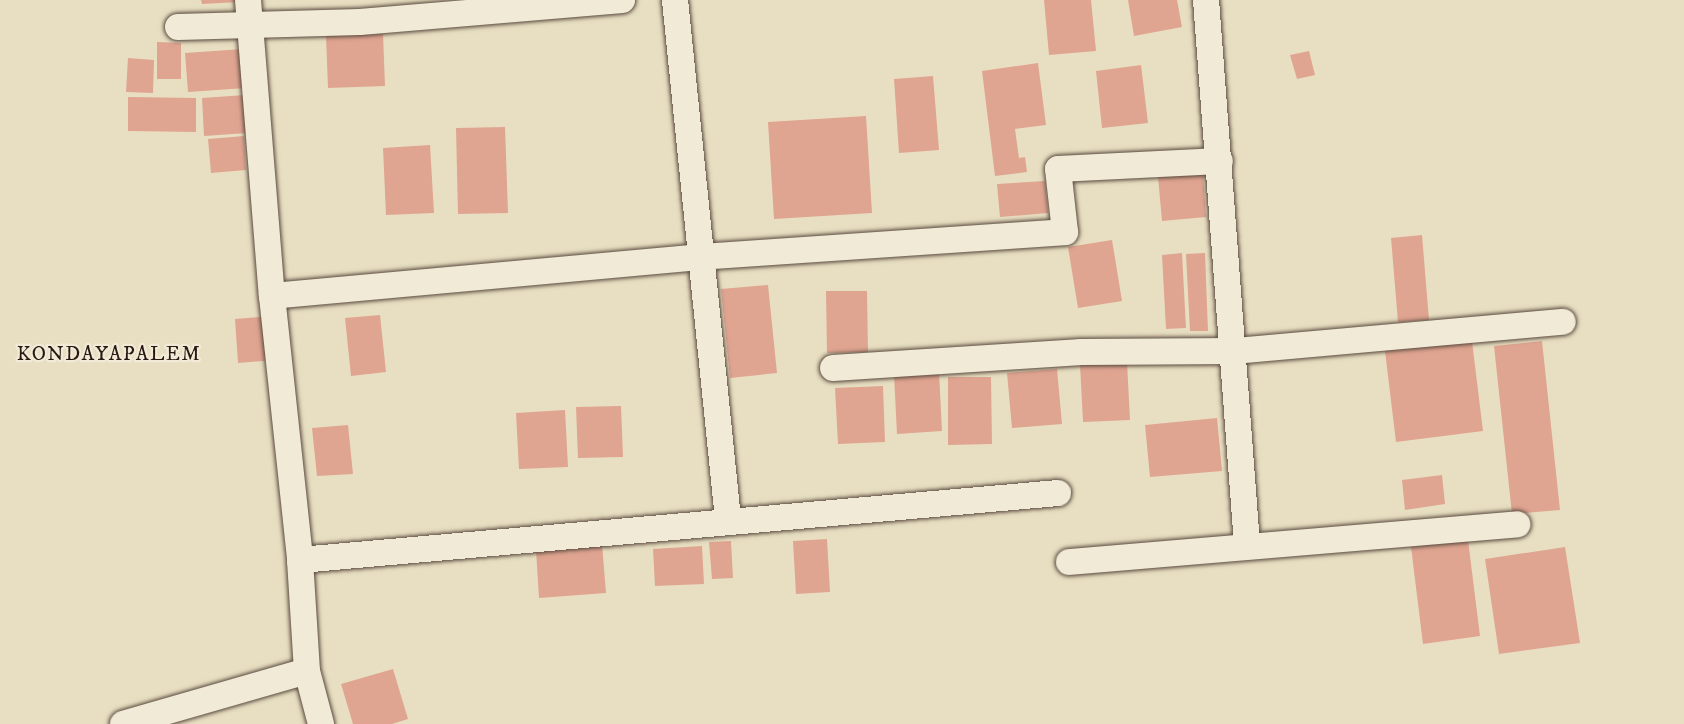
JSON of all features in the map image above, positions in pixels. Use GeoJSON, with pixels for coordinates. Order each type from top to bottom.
{"type":"FeatureCollection","features":[{"type":"Feature","properties":{"kind":"street"},"geometry":{"type":"LineString","coordinates":[[248,0],[272,296],[300,560],[307,671],[321,724]]}},
{"type":"Feature","properties":{"kind":"street"},"geometry":{"type":"LineString","coordinates":[[178,27],[360,22],[622,0]]}},
{"type":"Feature","properties":{"kind":"street"},"geometry":{"type":"LineString","coordinates":[[675,0],[728,519]]}},
{"type":"Feature","properties":{"kind":"street"},"geometry":{"type":"LineString","coordinates":[[1206,0],[1235,351],[1247,544]]}},
{"type":"Feature","properties":{"kind":"street"},"geometry":{"type":"LineString","coordinates":[[272,296],[700,257],[1065,232],[1058,169],[1220,160]]}},
{"type":"Feature","properties":{"kind":"street"},"geometry":{"type":"LineString","coordinates":[[833,368],[1081,352],[1235,351],[1563,322]]}},
{"type":"Feature","properties":{"kind":"street"},"geometry":{"type":"LineString","coordinates":[[300,560],[728,519],[1058,493]]}},
{"type":"Feature","properties":{"kind":"street"},"geometry":{"type":"LineString","coordinates":[[1069,562],[1247,544],[1517,524]]}},
{"type":"Feature","properties":{"kind":"street"},"geometry":{"type":"LineString","coordinates":[[123,724],[307,671]]}},
{"type":"Feature","properties":{"kind":"building"},"geometry":{"type":"Polygon","coordinates":[[[201,0],[240,0],[240,2],[202,4],[201,0]]]}},
{"type":"Feature","properties":{"kind":"building"},"geometry":{"type":"Polygon","coordinates":[[[1044,0],[1091,0],[1096,51],[1049,55],[1044,0]]]}},
{"type":"Feature","properties":{"kind":"building"},"geometry":{"type":"Polygon","coordinates":[[[1128,0],[1177,0],[1182,27],[1134,36],[1128,0]]]}},
{"type":"Feature","properties":{"kind":"building"},"geometry":{"type":"Polygon","coordinates":[[[383,34],[385,86],[328,88],[326,36],[383,34]]]}},
{"type":"Feature","properties":{"kind":"building"},"geometry":{"type":"Polygon","coordinates":[[[157,42],[181,43],[181,79],[157,79],[157,42]]]}},
{"type":"Feature","properties":{"kind":"building"},"geometry":{"type":"Polygon","coordinates":[[[243,49],[246,88],[188,92],[185,53],[243,49]]]}},
{"type":"Feature","properties":{"kind":"building"},"geometry":{"type":"Polygon","coordinates":[[[1309,51],[1315,75],[1297,79],[1290,55],[1309,51]]]}},
{"type":"Feature","properties":{"kind":"building"},"geometry":{"type":"Polygon","coordinates":[[[128,58],[154,60],[153,93],[126,92],[128,58]]]}},
{"type":"Feature","properties":{"kind":"building"},"geometry":{"type":"Polygon","coordinates":[[[1038,63],[1046,125],[1015,129],[1019,158],[1025,157],[1027,172],[995,176],[982,71],[1038,63]]]}},
{"type":"Feature","properties":{"kind":"building"},"geometry":{"type":"Polygon","coordinates":[[[1141,65],[1148,123],[1102,128],[1096,71],[1141,65]]]}},
{"type":"Feature","properties":{"kind":"building"},"geometry":{"type":"Polygon","coordinates":[[[933,76],[939,150],[899,153],[894,79],[933,76]]]}},
{"type":"Feature","properties":{"kind":"building"},"geometry":{"type":"Polygon","coordinates":[[[245,95],[248,133],[204,136],[202,98],[245,95]]]}},
{"type":"Feature","properties":{"kind":"building"},"geometry":{"type":"Polygon","coordinates":[[[128,97],[196,98],[196,132],[128,131],[128,97]]]}},
{"type":"Feature","properties":{"kind":"building"},"geometry":{"type":"Polygon","coordinates":[[[866,116],[872,213],[774,219],[768,122],[866,116]]]}},
{"type":"Feature","properties":{"kind":"building"},"geometry":{"type":"Polygon","coordinates":[[[505,127],[508,213],[458,214],[456,128],[505,127]]]}},
{"type":"Feature","properties":{"kind":"building"},"geometry":{"type":"Polygon","coordinates":[[[244,136],[246,170],[211,173],[208,139],[244,136]]]}},
{"type":"Feature","properties":{"kind":"building"},"geometry":{"type":"Polygon","coordinates":[[[430,145],[434,213],[386,215],[383,148],[430,145]]]}},
{"type":"Feature","properties":{"kind":"building"},"geometry":{"type":"Polygon","coordinates":[[[1203,174],[1206,217],[1162,221],[1158,177],[1203,174]]]}},
{"type":"Feature","properties":{"kind":"building"},"geometry":{"type":"Polygon","coordinates":[[[1045,181],[1048,213],[1000,217],[997,184],[1045,181]]]}},
{"type":"Feature","properties":{"kind":"building"},"geometry":{"type":"Polygon","coordinates":[[[1422,235],[1429,320],[1398,322],[1391,238],[1422,235]]]}},
{"type":"Feature","properties":{"kind":"building"},"geometry":{"type":"Polygon","coordinates":[[[1112,240],[1122,301],[1078,308],[1068,247],[1112,240]]]}},
{"type":"Feature","properties":{"kind":"building"},"geometry":{"type":"Polygon","coordinates":[[[1182,253],[1186,328],[1166,329],[1162,255],[1182,253]]]}},
{"type":"Feature","properties":{"kind":"building"},"geometry":{"type":"Polygon","coordinates":[[[1205,253],[1208,331],[1190,331],[1186,254],[1205,253]]]}},
{"type":"Feature","properties":{"kind":"building"},"geometry":{"type":"Polygon","coordinates":[[[768,285],[777,373],[730,378],[721,289],[768,285]]]}},
{"type":"Feature","properties":{"kind":"building"},"geometry":{"type":"Polygon","coordinates":[[[826,291],[867,291],[868,352],[827,353],[826,291]]]}},
{"type":"Feature","properties":{"kind":"building"},"geometry":{"type":"Polygon","coordinates":[[[380,315],[386,372],[351,376],[345,318],[380,315]]]}},
{"type":"Feature","properties":{"kind":"building"},"geometry":{"type":"Polygon","coordinates":[[[271,316],[274,360],[238,363],[235,319],[271,316]]]}},
{"type":"Feature","properties":{"kind":"building"},"geometry":{"type":"Polygon","coordinates":[[[1472,341],[1483,431],[1396,442],[1385,351],[1472,341]]]}},
{"type":"Feature","properties":{"kind":"building"},"geometry":{"type":"Polygon","coordinates":[[[1542,341],[1560,510],[1512,514],[1494,346],[1542,341]]]}},
{"type":"Feature","properties":{"kind":"building"},"geometry":{"type":"Polygon","coordinates":[[[1127,362],[1130,420],[1083,422],[1080,364],[1127,362]]]}},
{"type":"Feature","properties":{"kind":"building"},"geometry":{"type":"Polygon","coordinates":[[[1057,369],[1062,424],[1012,428],[1007,373],[1057,369]]]}},
{"type":"Feature","properties":{"kind":"building"},"geometry":{"type":"Polygon","coordinates":[[[939,372],[942,431],[897,434],[894,375],[939,372]]]}},
{"type":"Feature","properties":{"kind":"building"},"geometry":{"type":"Polygon","coordinates":[[[948,377],[991,377],[992,444],[948,445],[948,377]]]}},
{"type":"Feature","properties":{"kind":"building"},"geometry":{"type":"Polygon","coordinates":[[[883,386],[885,442],[838,444],[835,388],[883,386]]]}},
{"type":"Feature","properties":{"kind":"building"},"geometry":{"type":"Polygon","coordinates":[[[621,406],[623,457],[578,458],[576,407],[621,406]]]}},
{"type":"Feature","properties":{"kind":"building"},"geometry":{"type":"Polygon","coordinates":[[[565,410],[568,467],[519,469],[516,413],[565,410]]]}},
{"type":"Feature","properties":{"kind":"building"},"geometry":{"type":"Polygon","coordinates":[[[1217,418],[1222,471],[1150,477],[1145,425],[1217,418]]]}},
{"type":"Feature","properties":{"kind":"building"},"geometry":{"type":"Polygon","coordinates":[[[348,425],[353,474],[317,476],[312,428],[348,425]]]}},
{"type":"Feature","properties":{"kind":"building"},"geometry":{"type":"Polygon","coordinates":[[[1442,475],[1445,504],[1405,510],[1402,480],[1442,475]]]}},
{"type":"Feature","properties":{"kind":"building"},"geometry":{"type":"Polygon","coordinates":[[[827,539],[830,592],[796,594],[793,541],[827,539]]]}},
{"type":"Feature","properties":{"kind":"building"},"geometry":{"type":"Polygon","coordinates":[[[1468,540],[1480,636],[1423,644],[1411,547],[1468,540]]]}},
{"type":"Feature","properties":{"kind":"building"},"geometry":{"type":"Polygon","coordinates":[[[731,541],[733,578],[712,579],[709,542],[731,541]]]}},
{"type":"Feature","properties":{"kind":"building"},"geometry":{"type":"Polygon","coordinates":[[[602,544],[606,593],[539,598],[536,550],[602,544]]]}},
{"type":"Feature","properties":{"kind":"building"},"geometry":{"type":"Polygon","coordinates":[[[702,546],[704,584],[655,586],[653,549],[702,546]]]}},
{"type":"Feature","properties":{"kind":"building"},"geometry":{"type":"Polygon","coordinates":[[[1565,547],[1580,643],[1499,654],[1485,559],[1565,547]]]}},
{"type":"Feature","properties":{"kind":"building"},"geometry":{"type":"Polygon","coordinates":[[[393,669],[408,719],[392,724],[353,724],[341,684],[393,669]]]}},
{"type":"Feature","properties":{"kind":"district","name":"KONDAYAPALEM"},"geometry":{"type":"Point","coordinates":[109,354]}}]}
